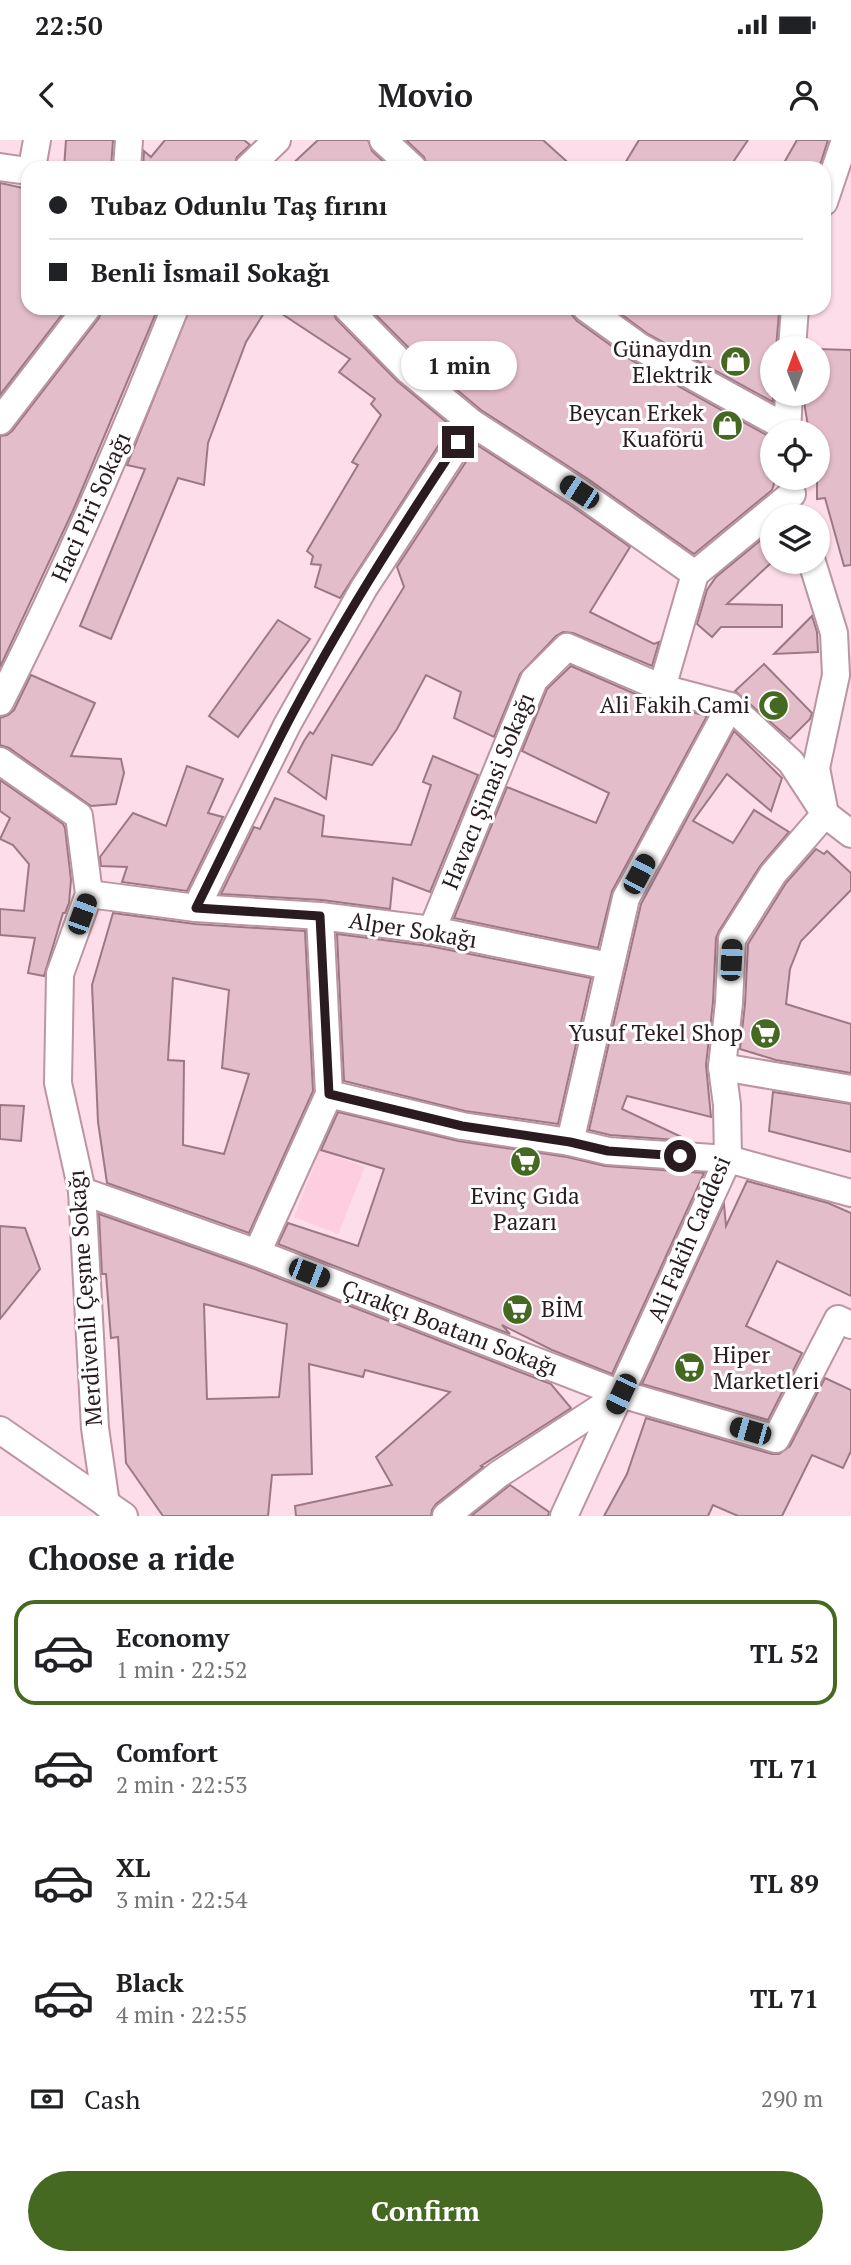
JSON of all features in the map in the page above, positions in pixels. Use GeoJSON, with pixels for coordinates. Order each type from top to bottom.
{"type":"FeatureCollection","features":[{"type":"Feature","properties":{"kind":"street"},"geometry":{"type":"LineString","coordinates":[[33,161],[37,140]]}},
{"type":"Feature","properties":{"kind":"street"},"geometry":{"type":"LineString","coordinates":[[128,161],[129,140]]}},
{"type":"Feature","properties":{"kind":"street"},"geometry":{"type":"LineString","coordinates":[[383,140],[405,161]]}},
{"type":"Feature","properties":{"kind":"street"},"geometry":{"type":"LineString","coordinates":[[831,181],[845,140]]}},
{"type":"Feature","properties":{"kind":"street"},"geometry":{"type":"LineString","coordinates":[[254,161],[272,142]]}},
{"type":"Feature","properties":{"kind":"street"},"geometry":{"type":"LineString","coordinates":[[0,167],[21,170]]}},
{"type":"Feature","properties":{"kind":"street"},"geometry":{"type":"LineString","coordinates":[[0,421],[83,315]]}},
{"type":"Feature","properties":{"kind":"street","name":"Haci Piri Sokağı"},"geometry":{"type":"LineString","coordinates":[[0,702],[35,632],[117,448],[171,315]]}},
{"type":"Feature","properties":{"kind":"street"},"geometry":{"type":"LineString","coordinates":[[353,315],[408,370],[471,423],[579,492],[695,575]]}},
{"type":"Feature","properties":{"kind":"street"},"geometry":{"type":"LineString","coordinates":[[596,315],[640,347],[769,420]]}},
{"type":"Feature","properties":{"kind":"street"},"geometry":{"type":"LineString","coordinates":[[793,336],[794,315]]}},
{"type":"Feature","properties":{"kind":"street"},"geometry":{"type":"LineString","coordinates":[[196,908],[287,725],[351,611],[471,423]]}},
{"type":"Feature","properties":{"kind":"street"},"geometry":{"type":"LineString","coordinates":[[662,688],[695,575],[793,496]]}},
{"type":"Feature","properties":{"kind":"street"},"geometry":{"type":"LineString","coordinates":[[817,574],[843,632],[816,768],[825,814]]}},
{"type":"Feature","properties":{"kind":"street","name":"Havacı Şinasi Sokağı"},"geometry":{"type":"LineString","coordinates":[[432,930],[534,680],[566,647],[662,688],[730,706],[791,762],[825,814],[851,835]]}},
{"type":"Feature","properties":{"kind":"street"},"geometry":{"type":"LineString","coordinates":[[570,1142],[626,898],[730,706]]}},
{"type":"Feature","properties":{"kind":"street","name":"Merdivenli Çeşme Sokağı"},"geometry":{"type":"LineString","coordinates":[[0,761],[79,817],[89,894],[60,974],[58,1083],[82,1191],[95,1428],[115,1510]]}},
{"type":"Feature","properties":{"kind":"street","name":"Ali Fakih Caddesi"},"geometry":{"type":"LineString","coordinates":[[564,1516],[728,1159],[727,1105],[722,1067],[732,939],[773,874],[825,814]]}},
{"type":"Feature","properties":{"kind":"street","name":"Alper Sokağı"},"geometry":{"type":"LineString","coordinates":[[89,894],[196,908],[320,916],[432,930],[609,966]]}},
{"type":"Feature","properties":{"kind":"street"},"geometry":{"type":"LineString","coordinates":[[257,1253],[329,1094],[320,916]]}},
{"type":"Feature","properties":{"kind":"street"},"geometry":{"type":"LineString","coordinates":[[722,1067],[851,1089]]}},
{"type":"Feature","properties":{"kind":"street"},"geometry":{"type":"LineString","coordinates":[[329,1094],[462,1126],[570,1142],[608,1151],[728,1159],[851,1193]]}},
{"type":"Feature","properties":{"kind":"street","name":"Çırakçı Boatanı Sokağı"},"geometry":{"type":"LineString","coordinates":[[82,1191],[257,1253],[621,1394],[776,1439],[838,1319],[851,1325]]}},
{"type":"Feature","properties":{"kind":"street"},"geometry":{"type":"LineString","coordinates":[[446,1516],[499,1474],[621,1394]]}},
{"type":"Feature","properties":{"kind":"street"},"geometry":{"type":"LineString","coordinates":[[0,1430],[115,1510]]}},
{"type":"Feature","properties":{"kind":"shaded area"},"geometry":{"type":"Polygon","coordinates":[[[320,1150],[365,1167],[338,1234],[294,1217],[320,1150]]]}},
{"type":"Feature","properties":{"kind":"building"},"geometry":{"type":"Polygon","coordinates":[[[66,140],[113,140],[112,161],[64,161],[66,140]]]}},
{"type":"Feature","properties":{"kind":"building"},"geometry":{"type":"Polygon","coordinates":[[[165,140],[244,140],[250,145],[236,161],[143,161],[144,151],[151,157],[165,140]]]}},
{"type":"Feature","properties":{"kind":"building"},"geometry":{"type":"Polygon","coordinates":[[[318,140],[368,140],[372,151],[383,161],[296,161],[318,140]]]}},
{"type":"Feature","properties":{"kind":"building"},"geometry":{"type":"Polygon","coordinates":[[[406,140],[543,140],[566,161],[425,161],[406,140]]]}},
{"type":"Feature","properties":{"kind":"building"},"geometry":{"type":"Polygon","coordinates":[[[639,140],[748,140],[734,161],[626,161],[639,140]]]}},
{"type":"Feature","properties":{"kind":"building"},"geometry":{"type":"Polygon","coordinates":[[[797,140],[828,140],[821,161],[785,161],[797,140]]]}},
{"type":"Feature","properties":{"kind":"building"},"geometry":{"type":"Polygon","coordinates":[[[0,183],[21,188],[21,315],[62,315],[0,395],[0,183]]]}},
{"type":"Feature","properties":{"kind":"building"},"geometry":{"type":"Polygon","coordinates":[[[100,315],[155,315],[75,506],[0,667],[0,436],[12,431],[100,315]]]}},
{"type":"Feature","properties":{"kind":"building"},"geometry":{"type":"Polygon","coordinates":[[[187,315],[263,315],[246,342],[208,443],[204,485],[178,478],[111,639],[80,626],[145,469],[127,465],[187,315]]]}},
{"type":"Feature","properties":{"kind":"building"},"geometry":{"type":"Polygon","coordinates":[[[284,315],[335,315],[397,381],[451,426],[340,598],[315,587],[321,565],[311,564],[313,556],[307,551],[358,465],[352,462],[381,415],[371,404],[375,399],[339,372],[350,359],[284,315]]]}},
{"type":"Feature","properties":{"kind":"building"},"geometry":{"type":"Polygon","coordinates":[[[376,315],[572,315],[631,360],[760,431],[760,490],[772,490],[694,554],[588,479],[481,410],[419,358],[376,315]]]}},
{"type":"Feature","properties":{"kind":"building"},"geometry":{"type":"Polygon","coordinates":[[[622,315],[779,315],[777,336],[760,336],[760,395],[648,334],[622,315]]]}},
{"type":"Feature","properties":{"kind":"building"},"geometry":{"type":"Polygon","coordinates":[[[830,349],[851,350],[851,565],[844,566],[830,516],[830,504],[827,504],[825,498],[817,499],[817,490],[830,490],[830,420],[807,420],[805,406],[830,406],[830,349]]]}},
{"type":"Feature","properties":{"kind":"building"},"geometry":{"type":"Polygon","coordinates":[[[477,445],[630,547],[590,612],[654,644],[659,642],[652,666],[573,633],[563,632],[520,674],[494,737],[454,718],[461,692],[426,675],[397,729],[372,765],[332,755],[326,799],[288,772],[304,741],[310,732],[313,734],[404,587],[397,567],[477,445]]]}},
{"type":"Feature","properties":{"kind":"building"},"geometry":{"type":"Polygon","coordinates":[[[760,541],[760,573],[727,604],[782,605],[782,627],[721,627],[712,637],[697,624],[707,590],[716,577],[760,541]]]}},
{"type":"Feature","properties":{"kind":"building"},"geometry":{"type":"Polygon","coordinates":[[[812,616],[817,632],[818,652],[774,654],[812,616]]]}},
{"type":"Feature","properties":{"kind":"building"},"geometry":{"type":"Polygon","coordinates":[[[278,620],[310,639],[238,737],[209,716],[278,620]]]}},
{"type":"Feature","properties":{"kind":"building","name":"Ali Fakih Cami"},"geometry":{"type":"Polygon","coordinates":[[[764,664],[812,713],[810,719],[790,739],[735,691],[764,664]]]}},
{"type":"Feature","properties":{"kind":"building"},"geometry":{"type":"Polygon","coordinates":[[[571,666],[656,703],[707,716],[612,891],[598,948],[454,918],[507,787],[596,823],[609,793],[522,751],[547,689],[571,666]]]}},
{"type":"Feature","properties":{"kind":"building"},"geometry":{"type":"Polygon","coordinates":[[[31,675],[95,703],[71,756],[121,759],[124,773],[116,804],[91,806],[9,748],[0,745],[0,718],[14,710],[31,675]]]}},
{"type":"Feature","properties":{"kind":"building"},"geometry":{"type":"Polygon","coordinates":[[[734,731],[782,778],[771,811],[727,774],[693,821],[733,843],[754,810],[789,832],[760,866],[716,938],[706,1065],[711,1117],[627,1096],[622,1109],[690,1141],[610,1135],[589,1130],[641,904],[734,731]]]}},
{"type":"Feature","properties":{"kind":"building"},"geometry":{"type":"Polygon","coordinates":[[[433,756],[478,775],[430,892],[393,878],[390,909],[322,900],[221,894],[254,827],[260,829],[275,798],[324,816],[322,836],[411,845],[431,785],[423,782],[433,756]]]}},
{"type":"Feature","properties":{"kind":"building"},"geometry":{"type":"Polygon","coordinates":[[[187,766],[223,779],[208,813],[223,817],[187,891],[122,882],[127,867],[101,866],[100,857],[133,813],[166,826],[187,766]]]}},
{"type":"Feature","properties":{"kind":"building"},"geometry":{"type":"Polygon","coordinates":[[[0,780],[65,828],[71,880],[69,903],[63,913],[44,976],[28,973],[35,938],[0,935],[0,909],[24,911],[29,864],[13,845],[0,839],[10,818],[0,811],[0,780]]]}},
{"type":"Feature","properties":{"kind":"building"},"geometry":{"type":"Polygon","coordinates":[[[816,849],[824,854],[827,851],[851,873],[851,890],[801,941],[790,969],[786,1004],[851,1024],[851,1073],[776,1060],[740,1049],[748,944],[786,883],[816,849]]]}},
{"type":"Feature","properties":{"kind":"building"},"geometry":{"type":"Polygon","coordinates":[[[113,913],[195,924],[305,931],[313,1091],[249,1233],[107,1183],[98,1122],[92,985],[113,913]],[[173,978],[168,1060],[184,1061],[183,1145],[224,1154],[249,1074],[222,1068],[229,990],[173,978]]]}},
{"type":"Feature","properties":{"kind":"building"},"geometry":{"type":"Polygon","coordinates":[[[337,934],[429,946],[591,978],[558,1124],[465,1111],[344,1081],[337,934]]]}},
{"type":"Feature","properties":{"kind":"building"},"geometry":{"type":"Polygon","coordinates":[[[773,1092],[851,1104],[851,1152],[769,1131],[773,1092]]]}},
{"type":"Feature","properties":{"kind":"building"},"geometry":{"type":"Polygon","coordinates":[[[0,1105],[24,1106],[21,1141],[0,1139],[0,1105]]]}},
{"type":"Feature","properties":{"kind":"building"},"geometry":{"type":"Polygon","coordinates":[[[338,1112],[458,1141],[567,1157],[605,1166],[704,1173],[612,1374],[552,1350],[502,1325],[510,1334],[278,1244],[288,1223],[358,1246],[384,1169],[321,1150],[338,1112]]]}},
{"type":"Feature","properties":{"kind":"building"},"geometry":{"type":"Polygon","coordinates":[[[747,1181],[828,1203],[851,1213],[851,1296],[777,1261],[746,1326],[802,1353],[768,1420],[642,1384],[724,1204],[726,1226],[747,1181]]]}},
{"type":"Feature","properties":{"kind":"building"},"geometry":{"type":"Polygon","coordinates":[[[99,1214],[252,1268],[551,1384],[571,1408],[481,1466],[483,1467],[436,1504],[431,1516],[296,1516],[295,1506],[392,1485],[376,1457],[450,1392],[365,1370],[363,1377],[309,1364],[312,1474],[272,1475],[268,1516],[163,1516],[126,1463],[118,1337],[111,1338],[106,1274],[102,1274],[99,1214]],[[204,1304],[207,1399],[279,1397],[287,1324],[204,1304]]]}},
{"type":"Feature","properties":{"kind":"building"},"geometry":{"type":"Polygon","coordinates":[[[0,1226],[25,1228],[40,1269],[0,1319],[0,1226]]]}},
{"type":"Feature","properties":{"kind":"building"},"geometry":{"type":"Polygon","coordinates":[[[825,1378],[851,1390],[851,1451],[843,1468],[812,1455],[782,1516],[738,1516],[713,1505],[708,1516],[604,1516],[627,1474],[646,1418],[779,1454],[790,1446],[825,1378]]]}},
{"type":"Feature","properties":{"kind":"building"},"geometry":{"type":"Polygon","coordinates":[[[510,1485],[549,1512],[548,1516],[471,1516],[510,1485]]]}},
{"type":"Feature","properties":{"kind":"place","name":"Günaydın Elektrik"},"geometry":{"type":"Point","coordinates":[735,362]}},
{"type":"Feature","properties":{"kind":"place","name":"Beycan Erkek Kuaförü"},"geometry":{"type":"Point","coordinates":[727,426]}},
{"type":"Feature","properties":{"kind":"place","name":"Ali Fakih Cami"},"geometry":{"type":"Point","coordinates":[773,705]}},
{"type":"Feature","properties":{"kind":"place","name":"Yusuf Tekel Shop"},"geometry":{"type":"Point","coordinates":[766,1033]}},
{"type":"Feature","properties":{"kind":"place","name":"Evinç Gıda Pazarı"},"geometry":{"type":"Point","coordinates":[525,1162]}},
{"type":"Feature","properties":{"kind":"place","name":"BİM"},"geometry":{"type":"Point","coordinates":[518,1309]}},
{"type":"Feature","properties":{"kind":"place","name":"Hiper Marketleri"},"geometry":{"type":"Point","coordinates":[690,1368]}},
{"type":"Feature","properties":{"kind":"route"},"geometry":{"type":"LineString","coordinates":[[458,442],[351,611],[287,725],[196,908],[320,916],[329,1094],[462,1126],[570,1142],[608,1151],[680,1156]]}}]}
